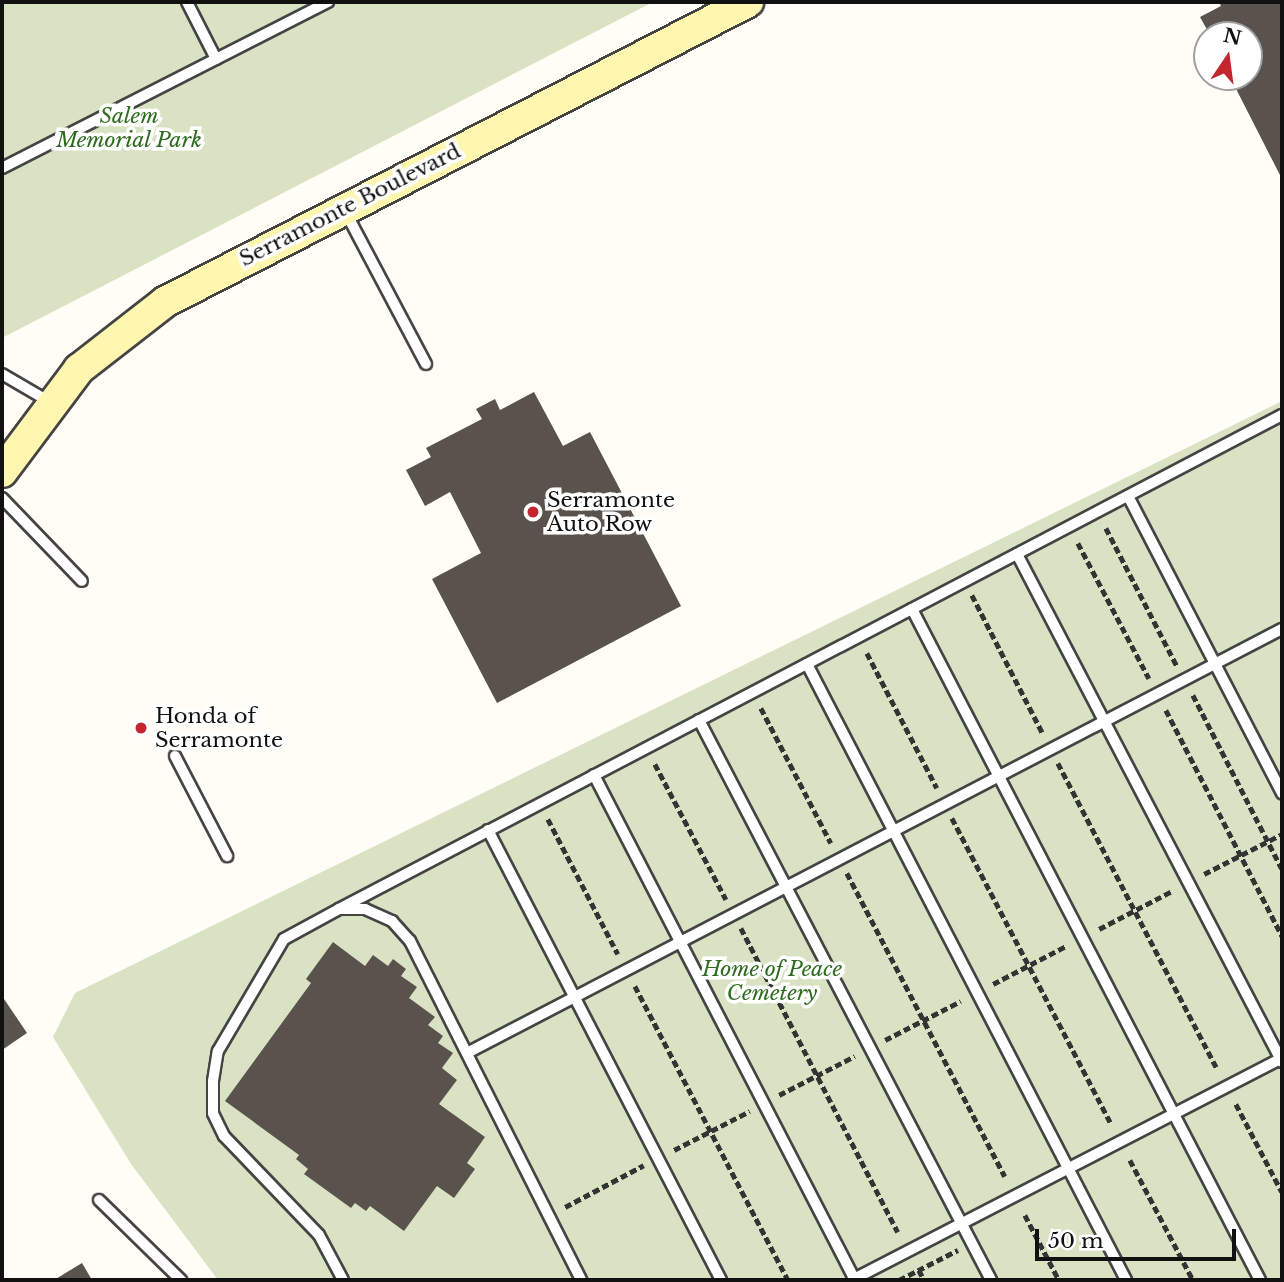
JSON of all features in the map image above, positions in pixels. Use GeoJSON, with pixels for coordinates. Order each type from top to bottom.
{"type":"FeatureCollection","features":[{"type":"Feature","properties":{"kind":"main road","name":"Serramonte Boulevard"},"geometry":{"type":"LineString","coordinates":[[2,472],[50,402],[94,355],[146,314],[344,209],[748,2]]}},
{"type":"Feature","properties":{"kind":"lane"},"geometry":{"type":"LineString","coordinates":[[187,2],[216,59]]}},
{"type":"Feature","properties":{"kind":"lane"},"geometry":{"type":"LineString","coordinates":[[2,168],[328,2]]}},
{"type":"Feature","properties":{"kind":"lane"},"geometry":{"type":"LineString","coordinates":[[344,209],[426,364]]}},
{"type":"Feature","properties":{"kind":"lane"},"geometry":{"type":"LineString","coordinates":[[2,374],[50,402]]}},
{"type":"Feature","properties":{"kind":"lane"},"geometry":{"type":"LineString","coordinates":[[343,1280],[319,1235],[223,1136],[214,1113],[213,1081],[218,1051],[284,939],[1282,415]]}},
{"type":"Feature","properties":{"kind":"lane"},"geometry":{"type":"LineString","coordinates":[[1128,496],[1282,793]]}},
{"type":"Feature","properties":{"kind":"lane"},"geometry":{"type":"LineString","coordinates":[[2,498],[82,581]]}},
{"type":"Feature","properties":{"kind":"lane"},"geometry":{"type":"LineString","coordinates":[[594,775],[854,1280],[1282,1059],[1017,554]]}},
{"type":"Feature","properties":{"kind":"lane"},"geometry":{"type":"LineString","coordinates":[[912,609],[1260,1280]]}},
{"type":"Feature","properties":{"kind":"lane"},"geometry":{"type":"LineString","coordinates":[[467,1054],[786,885],[1282,629]]}},
{"type":"Feature","properties":{"kind":"lane"},"geometry":{"type":"LineString","coordinates":[[807,664],[1126,1280]]}},
{"type":"Feature","properties":{"kind":"lane"},"geometry":{"type":"LineString","coordinates":[[699,720],[991,1280]]}},
{"type":"Feature","properties":{"kind":"lane"},"geometry":{"type":"LineString","coordinates":[[175,756],[228,856]]}},
{"type":"Feature","properties":{"kind":"lane"},"geometry":{"type":"LineString","coordinates":[[488,830],[721,1280]]}},
{"type":"Feature","properties":{"kind":"lane"},"geometry":{"type":"LineString","coordinates":[[339,909],[365,909],[392,921],[410,941],[581,1280]]}},
{"type":"Feature","properties":{"kind":"lane"},"geometry":{"type":"LineString","coordinates":[[99,1200],[181,1280]]}},
{"type":"Feature","properties":{"kind":"path"},"geometry":{"type":"LineString","coordinates":[[1070,526],[1282,936]]}},
{"type":"Feature","properties":{"kind":"path"},"geometry":{"type":"LineString","coordinates":[[964,581],[1216,1067]]}},
{"type":"Feature","properties":{"kind":"path"},"geometry":{"type":"LineString","coordinates":[[859,637],[1110,1122]]}},
{"type":"Feature","properties":{"kind":"path"},"geometry":{"type":"LineString","coordinates":[[753,692],[1005,1176]]}},
{"type":"Feature","properties":{"kind":"path"},"geometry":{"type":"LineString","coordinates":[[647,747],[898,1232]]}},
{"type":"Feature","properties":{"kind":"path"},"geometry":{"type":"LineString","coordinates":[[540,803],[788,1280]]}},
{"type":"Feature","properties":{"kind":"path"},"geometry":{"type":"LineString","coordinates":[[548,1215],[1282,834]]}},
{"type":"Feature","properties":{"kind":"path"},"geometry":{"type":"LineString","coordinates":[[1236,1104],[1282,1192]]}},
{"type":"Feature","properties":{"kind":"path"},"geometry":{"type":"LineString","coordinates":[[1130,1160],[1193,1280]]}},
{"type":"Feature","properties":{"kind":"path"},"geometry":{"type":"LineString","coordinates":[[1025,1214],[1059,1280]]}},
{"type":"Feature","properties":{"kind":"path"},"geometry":{"type":"LineString","coordinates":[[919,1270],[924,1280]]}},
{"type":"Feature","properties":{"kind":"green space","name":"Salem Memorial Park"},"geometry":{"type":"Polygon","coordinates":[[[2,2],[653,2],[2,338],[2,2]]]}},
{"type":"Feature","properties":{"kind":"green space","name":"Home of Peace Cemetery"},"geometry":{"type":"Polygon","coordinates":[[[1282,401],[1282,1280],[218,1280],[131,1164],[53,1037],[75,993],[1282,401]]]}},
{"type":"Feature","properties":{"kind":"building"},"geometry":{"type":"Polygon","coordinates":[[[1219,2],[1282,2],[1282,179],[1237,91],[1263,91],[1263,21],[1202,21],[1200,17],[1221,6],[1219,2]]]}},
{"type":"Feature","properties":{"kind":"building"},"geometry":{"type":"Polygon","coordinates":[[[534,392],[563,446],[590,432],[681,606],[497,703],[432,579],[481,553],[450,492],[425,506],[406,470],[431,457],[426,448],[482,419],[476,409],[495,399],[500,410],[534,392]]]}},
{"type":"Feature","properties":{"kind":"building"},"geometry":{"type":"Polygon","coordinates":[[[333,942],[365,966],[373,955],[388,966],[393,959],[406,969],[401,976],[417,987],[409,998],[435,1017],[428,1025],[443,1036],[438,1043],[453,1053],[442,1068],[457,1080],[439,1104],[485,1137],[467,1163],[475,1169],[454,1198],[437,1186],[404,1231],[370,1206],[366,1211],[355,1203],[351,1208],[304,1174],[308,1169],[296,1159],[299,1155],[225,1101],[311,983],[306,979],[333,942]]]}},
{"type":"Feature","properties":{"kind":"building"},"geometry":{"type":"Polygon","coordinates":[[[2,996],[27,1033],[2,1050],[2,996]]]}},
{"type":"Feature","properties":{"kind":"building"},"geometry":{"type":"Polygon","coordinates":[[[82,1263],[92,1280],[54,1280],[82,1263]]]}},
{"type":"Feature","properties":{"kind":"place","name":"Serramonte Auto Row"},"geometry":{"type":"Point","coordinates":[533,512]}},
{"type":"Feature","properties":{"kind":"place","name":"Honda of Serramonte"},"geometry":{"type":"Point","coordinates":[141,728]}}]}
